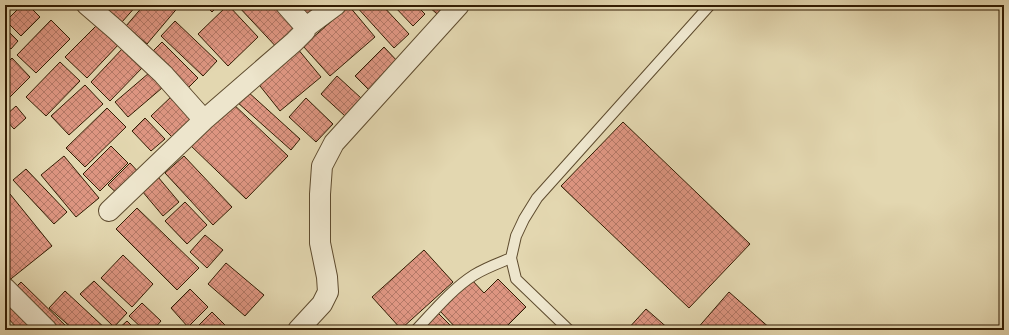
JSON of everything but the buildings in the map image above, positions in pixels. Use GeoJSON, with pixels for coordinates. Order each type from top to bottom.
{"type":"FeatureCollection","features":[{"type":"Feature","properties":{"kind":"street"},"geometry":{"type":"LineString","coordinates":[[87,5],[163,74],[204,120]]}},
{"type":"Feature","properties":{"kind":"street"},"geometry":{"type":"LineString","coordinates":[[286,5],[305,28]]}},
{"type":"Feature","properties":{"kind":"street"},"geometry":{"type":"LineString","coordinates":[[109,211],[204,120],[294,42],[305,31],[305,28],[336,5]]}},
{"type":"Feature","properties":{"kind":"street"},"geometry":{"type":"LineString","coordinates":[[298,330],[322,304],[328,292],[327,277],[320,243],[320,194],[322,166],[334,143],[459,5]]}},
{"type":"Feature","properties":{"kind":"street"},"geometry":{"type":"LineString","coordinates":[[5,288],[47,330]]}},
{"type":"Feature","properties":{"kind":"lane"},"geometry":{"type":"LineString","coordinates":[[570,330],[516,279],[511,258],[519,231],[537,198],[710,5]]}},
{"type":"Feature","properties":{"kind":"lane"},"geometry":{"type":"LineString","coordinates":[[416,330],[468,280],[476,274],[511,258]]}}]}
